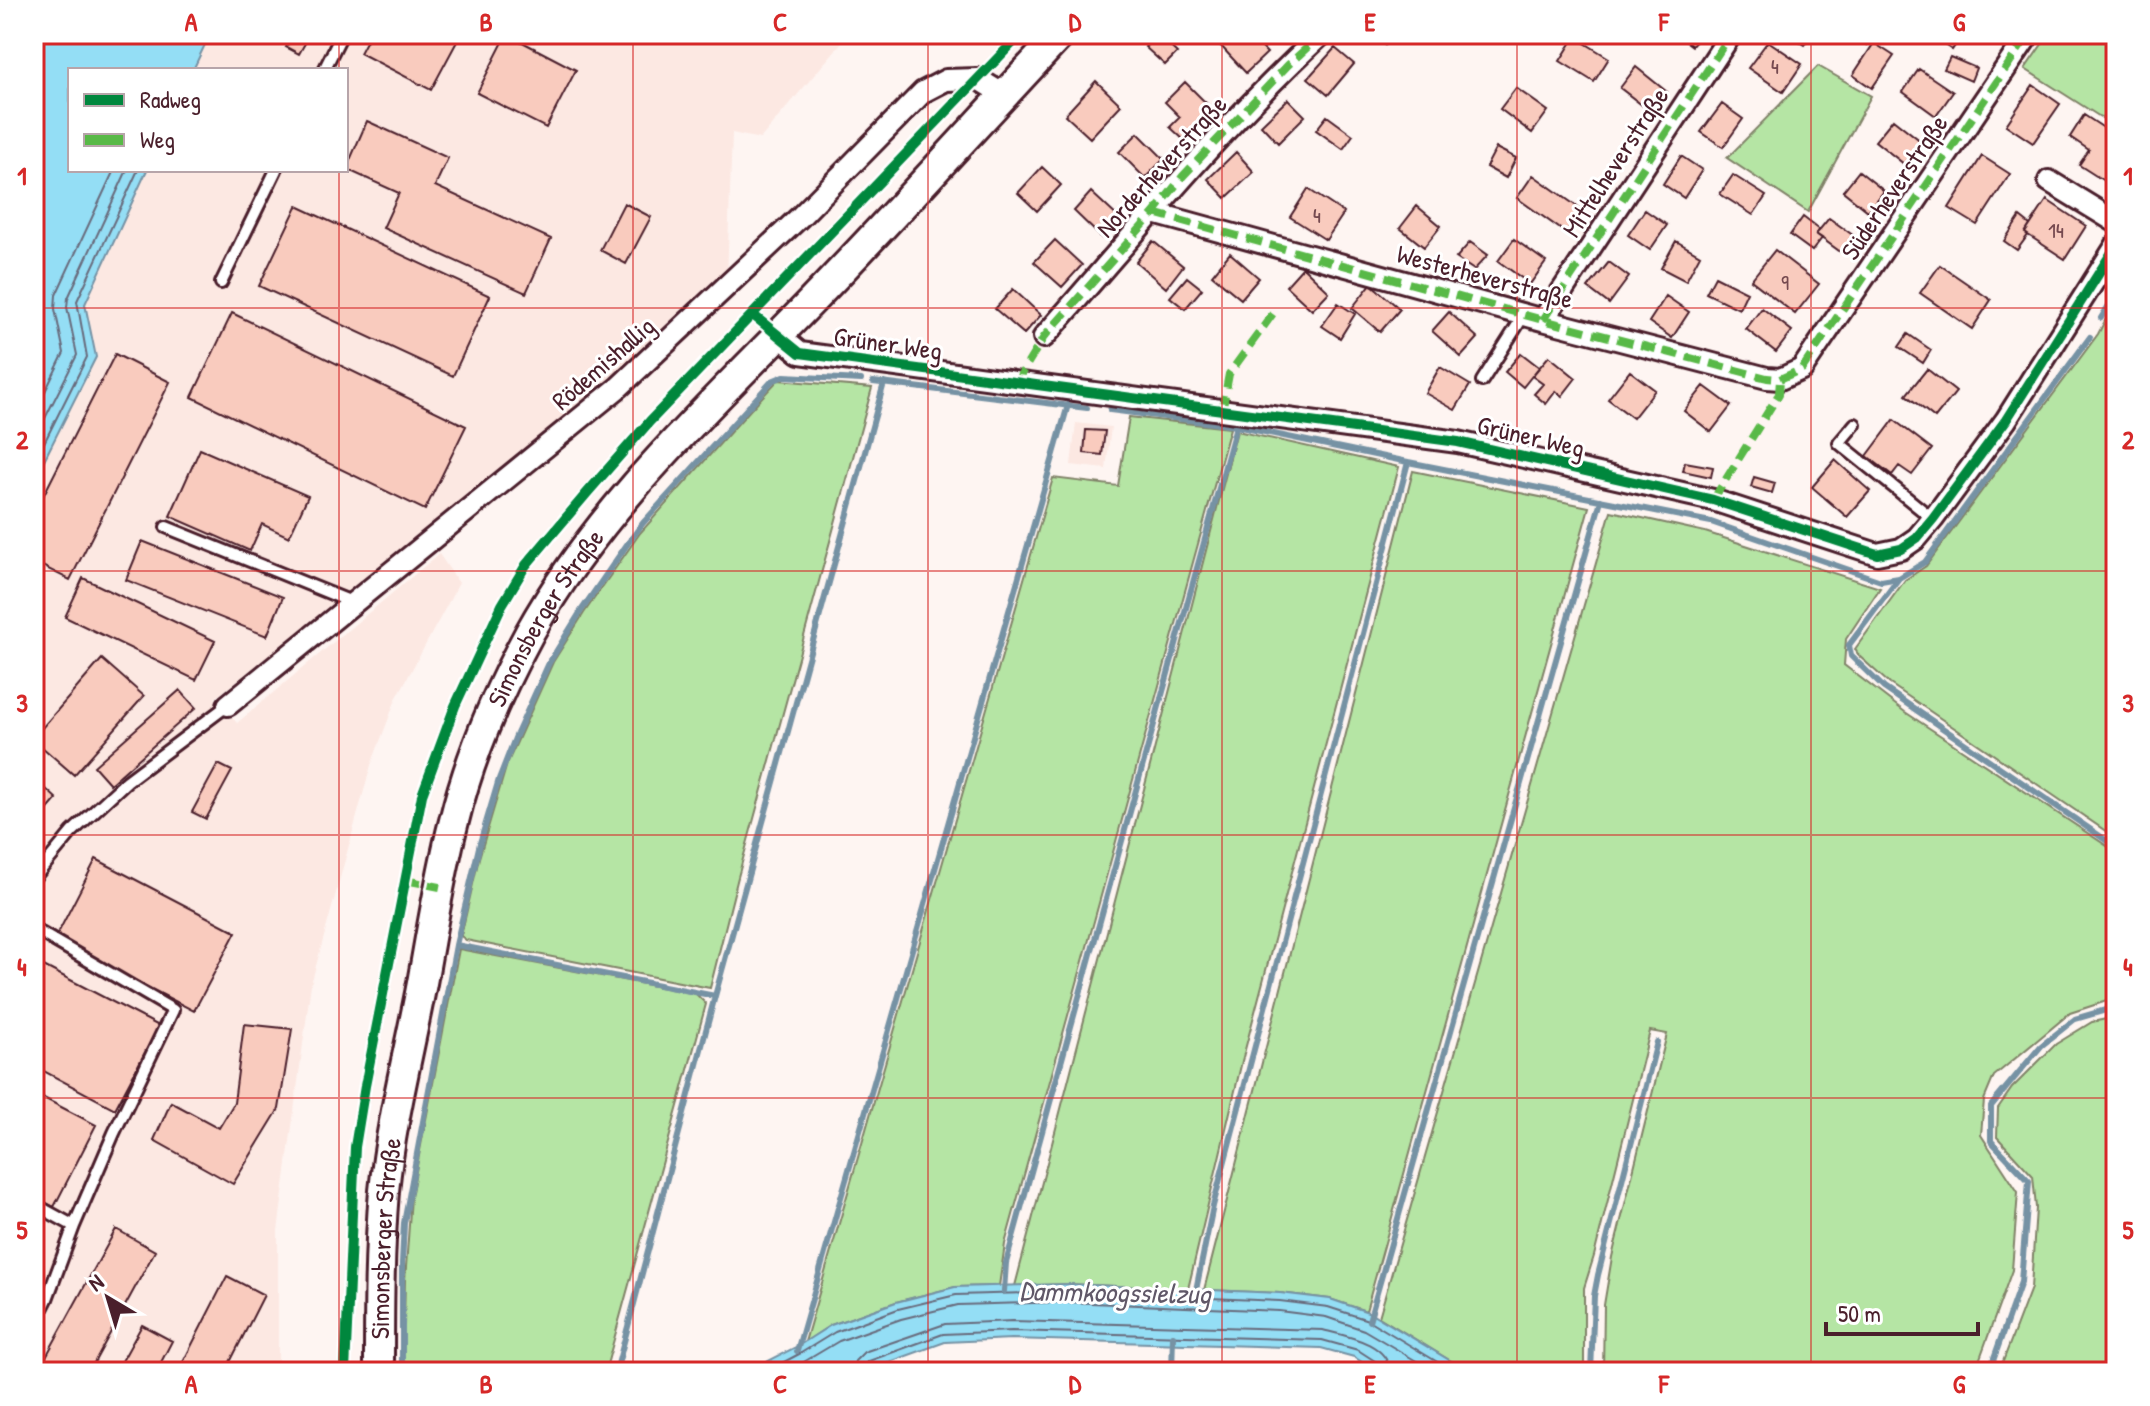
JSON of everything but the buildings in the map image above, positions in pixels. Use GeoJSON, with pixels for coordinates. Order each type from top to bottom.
{"type":"FeatureCollection","features":[{"type":"Feature","properties":{"kind":"main road","name":"Simonsberger Straße"},"geometry":{"type":"LineString","coordinates":[[379,1372],[384,1192],[392,1131],[454,819],[493,706],[531,630],[591,539],[651,465],[848,264],[1061,34]]}},
{"type":"Feature","properties":{"kind":"street","name":"Norderheverstraße"},"geometry":{"type":"LineString","coordinates":[[1044,337],[1183,176],[1288,65],[1322,34]]}},
{"type":"Feature","properties":{"kind":"street","name":"Mittelheverstraße"},"geometry":{"type":"LineString","coordinates":[[1534,317],[1731,34]]}},
{"type":"Feature","properties":{"kind":"street","name":"Süderheverstraße"},"geometry":{"type":"LineString","coordinates":[[1802,369],[2029,34]]}},
{"type":"Feature","properties":{"kind":"street","name":"Rödemishallig"},"geometry":{"type":"LineString","coordinates":[[228,705],[619,387],[801,216],[923,92],[946,80],[978,79],[1004,95]]}},
{"type":"Feature","properties":{"kind":"street"},"geometry":{"type":"LineString","coordinates":[[2049,181],[2116,222]]}},
{"type":"Feature","properties":{"kind":"street","name":"Westerheverstraße"},"geometry":{"type":"LineString","coordinates":[[1154,213],[1767,378],[1780,379],[1802,369]]}},
{"type":"Feature","properties":{"kind":"street","name":"Grüner Weg"},"geometry":{"type":"LineString","coordinates":[[778,335],[800,353],[1458,442],[1713,500],[1877,554],[1901,549],[1917,538],[1933,519],[2006,420],[2116,246]]}},
{"type":"Feature","properties":{"kind":"lane"},"geometry":{"type":"LineString","coordinates":[[325,68],[342,34]]}},
{"type":"Feature","properties":{"kind":"lane"},"geometry":{"type":"LineString","coordinates":[[221,283],[275,172]]}},
{"type":"Feature","properties":{"kind":"lane"},"geometry":{"type":"LineString","coordinates":[[1482,381],[1534,317]]}},
{"type":"Feature","properties":{"kind":"lane"},"geometry":{"type":"LineString","coordinates":[[1855,424],[1839,443],[1933,519]]}},
{"type":"Feature","properties":{"kind":"lane"},"geometry":{"type":"LineString","coordinates":[[166,527],[354,603]]}},
{"type":"Feature","properties":{"kind":"lane"},"geometry":{"type":"LineString","coordinates":[[34,878],[72,832],[127,781],[228,705]]}},
{"type":"Feature","properties":{"kind":"lane"},"geometry":{"type":"LineString","coordinates":[[34,929],[173,1010],[114,1133],[34,1325]]}},
{"type":"Feature","properties":{"kind":"lane"},"geometry":{"type":"LineString","coordinates":[[34,1204],[74,1226]]}},
{"type":"Feature","properties":{"kind":"shaded area"},"geometry":{"type":"Polygon","coordinates":[[[210,34],[849,34],[760,139],[732,133],[727,279],[607,390],[215,698],[237,723],[439,554],[459,583],[396,699],[371,765],[311,984],[278,1231],[278,1372],[34,1372],[34,480],[96,357],[85,304],[146,172],[348,172],[348,68],[194,68],[210,34]]]}},
{"type":"Feature","properties":{"kind":"shaded area"},"geometry":{"type":"Polygon","coordinates":[[[1076,423],[1111,427],[1106,469],[1071,465],[1076,423]]]}},
{"type":"Feature","properties":{"kind":"green space"},"geometry":{"type":"Polygon","coordinates":[[[2049,34],[2116,34],[2116,127],[2025,69],[2049,34]]]}},
{"type":"Feature","properties":{"kind":"green space"},"geometry":{"type":"Polygon","coordinates":[[[1818,66],[1871,96],[1808,212],[1727,158],[1818,66]]]}},
{"type":"Feature","properties":{"kind":"green space"},"geometry":{"type":"Polygon","coordinates":[[[2116,300],[2116,838],[1890,684],[1855,649],[1905,580],[1926,566],[2098,334],[2116,300]]]}},
{"type":"Feature","properties":{"kind":"green space"},"geometry":{"type":"Polygon","coordinates":[[[778,380],[872,388],[710,988],[466,940],[461,936],[479,858],[507,764],[553,662],[640,533],[778,380]]]}},
{"type":"Feature","properties":{"kind":"green space"},"geometry":{"type":"Polygon","coordinates":[[[1129,417],[1230,428],[1005,1244],[999,1286],[955,1287],[896,1302],[831,1325],[805,1342],[1053,478],[1118,486],[1129,417]]]}},
{"type":"Feature","properties":{"kind":"green space"},"geometry":{"type":"Polygon","coordinates":[[[1237,431],[1399,467],[1242,1061],[1188,1289],[1068,1284],[1015,1286],[1237,431]]]}},
{"type":"Feature","properties":{"kind":"green space"},"geometry":{"type":"Polygon","coordinates":[[[1413,471],[1589,507],[1366,1311],[1330,1299],[1280,1293],[1204,1290],[1413,471]]]}},
{"type":"Feature","properties":{"kind":"green space"},"geometry":{"type":"Polygon","coordinates":[[[1611,511],[1705,532],[1880,588],[1846,639],[1844,665],[1905,712],[2116,852],[2116,998],[2070,1013],[1994,1076],[1984,1100],[1981,1135],[2018,1192],[2012,1270],[1975,1372],[1603,1372],[1604,1305],[1612,1257],[1667,1034],[1650,1031],[1584,1288],[1584,1372],[1469,1372],[1379,1317],[1611,511]]]}},
{"type":"Feature","properties":{"kind":"green space"},"geometry":{"type":"Polygon","coordinates":[[[459,949],[696,994],[706,1004],[605,1372],[403,1372],[411,1197],[459,949]]]}},
{"type":"Feature","properties":{"kind":"green space"},"geometry":{"type":"Polygon","coordinates":[[[2116,1017],[2116,1372],[1999,1372],[2031,1288],[2036,1208],[2033,1176],[1997,1137],[1998,1108],[2012,1088],[2056,1044],[2092,1022],[2116,1017]]]}},
{"type":"Feature","properties":{"kind":"water"},"geometry":{"type":"Polygon","coordinates":[[[34,34],[210,34],[194,68],[68,68],[68,172],[146,172],[85,304],[96,357],[34,480],[34,34]]]}},
{"type":"Feature","properties":{"kind":"water","name":"Dammkoogssielzug"},"geometry":{"type":"Polygon","coordinates":[[[1068,1284],[1280,1293],[1330,1299],[1371,1313],[1469,1372],[1377,1372],[1354,1357],[1321,1348],[1012,1339],[945,1342],[862,1372],[747,1372],[831,1325],[896,1302],[955,1287],[1068,1284]]]}},
{"type":"Feature","properties":{"kind":"waterway"},"geometry":{"type":"LineString","coordinates":[[2101,318],[2116,294]]}},
{"type":"Feature","properties":{"kind":"waterway"},"geometry":{"type":"LineString","coordinates":[[1110,410],[1236,426],[1711,522],[1881,581],[1899,578],[1925,562],[2090,337]]}},
{"type":"Feature","properties":{"kind":"waterway"},"geometry":{"type":"LineString","coordinates":[[402,1372],[404,1223],[456,945],[499,779],[549,663],[581,611],[643,523],[772,381],[784,376],[861,380]]}},
{"type":"Feature","properties":{"kind":"waterway"},"geometry":{"type":"LineString","coordinates":[[873,382],[1087,408]]}},
{"type":"Feature","properties":{"kind":"waterway"},"geometry":{"type":"LineString","coordinates":[[616,1372],[715,996],[884,383]]}},
{"type":"Feature","properties":{"kind":"waterway"},"geometry":{"type":"LineString","coordinates":[[797,1351],[1068,405]]}},
{"type":"Feature","properties":{"kind":"waterway"},"geometry":{"type":"LineString","coordinates":[[1004,1291],[1006,1263],[1236,426]]}},
{"type":"Feature","properties":{"kind":"waterway","name":"Dammkoogssielzug"},"geometry":{"type":"LineString","coordinates":[[1195,1295],[1213,1206],[1408,462]]}},
{"type":"Feature","properties":{"kind":"waterway"},"geometry":{"type":"LineString","coordinates":[[1369,1321],[1601,500]]}},
{"type":"Feature","properties":{"kind":"waterway"},"geometry":{"type":"LineString","coordinates":[[1899,578],[1849,645],[1851,656],[1884,688],[2116,847]]}},
{"type":"Feature","properties":{"kind":"waterway"},"geometry":{"type":"LineString","coordinates":[[456,945],[715,996]]}},
{"type":"Feature","properties":{"kind":"waterway"},"geometry":{"type":"LineString","coordinates":[[1989,1372],[2021,1282],[2029,1181],[1991,1141],[1991,1106],[2041,1046],[2075,1019],[2116,1007]]}},
{"type":"Feature","properties":{"kind":"waterway"},"geometry":{"type":"LineString","coordinates":[[1591,1372],[1594,1296],[1598,1275],[1657,1042]]}},
{"type":"Feature","properties":{"kind":"waterway"},"geometry":{"type":"LineString","coordinates":[[1172,1372],[1173,1336]]}},
{"type":"Feature","properties":{"kind":"marked path"},"geometry":{"type":"LineString","coordinates":[[1015,384],[1044,337],[1183,176],[1288,65],[1322,34]]}},
{"type":"Feature","properties":{"kind":"marked path"},"geometry":{"type":"LineString","coordinates":[[1543,320],[1731,34]]}},
{"type":"Feature","properties":{"kind":"marked path"},"geometry":{"type":"LineString","coordinates":[[1154,213],[1543,320],[1780,379],[1802,369],[2029,34]]}},
{"type":"Feature","properties":{"kind":"marked path"},"geometry":{"type":"LineString","coordinates":[[1222,411],[1229,374],[1277,308]]}},
{"type":"Feature","properties":{"kind":"marked path"},"geometry":{"type":"LineString","coordinates":[[1713,500],[1779,394],[1780,379]]}},
{"type":"Feature","properties":{"kind":"marked path"},"geometry":{"type":"LineString","coordinates":[[405,880],[440,887]]}},
{"type":"Feature","properties":{"kind":"cycle path"},"geometry":{"type":"LineString","coordinates":[[345,1372],[355,1147],[422,795],[455,706],[502,605],[526,565],[650,421],[1021,34]]}},
{"type":"Feature","properties":{"kind":"cycle path"},"geometry":{"type":"LineString","coordinates":[[753,315],[800,353],[1458,442],[1713,500],[1877,554],[1901,549],[1917,538],[1933,519],[2006,420],[2116,246]]}}]}
